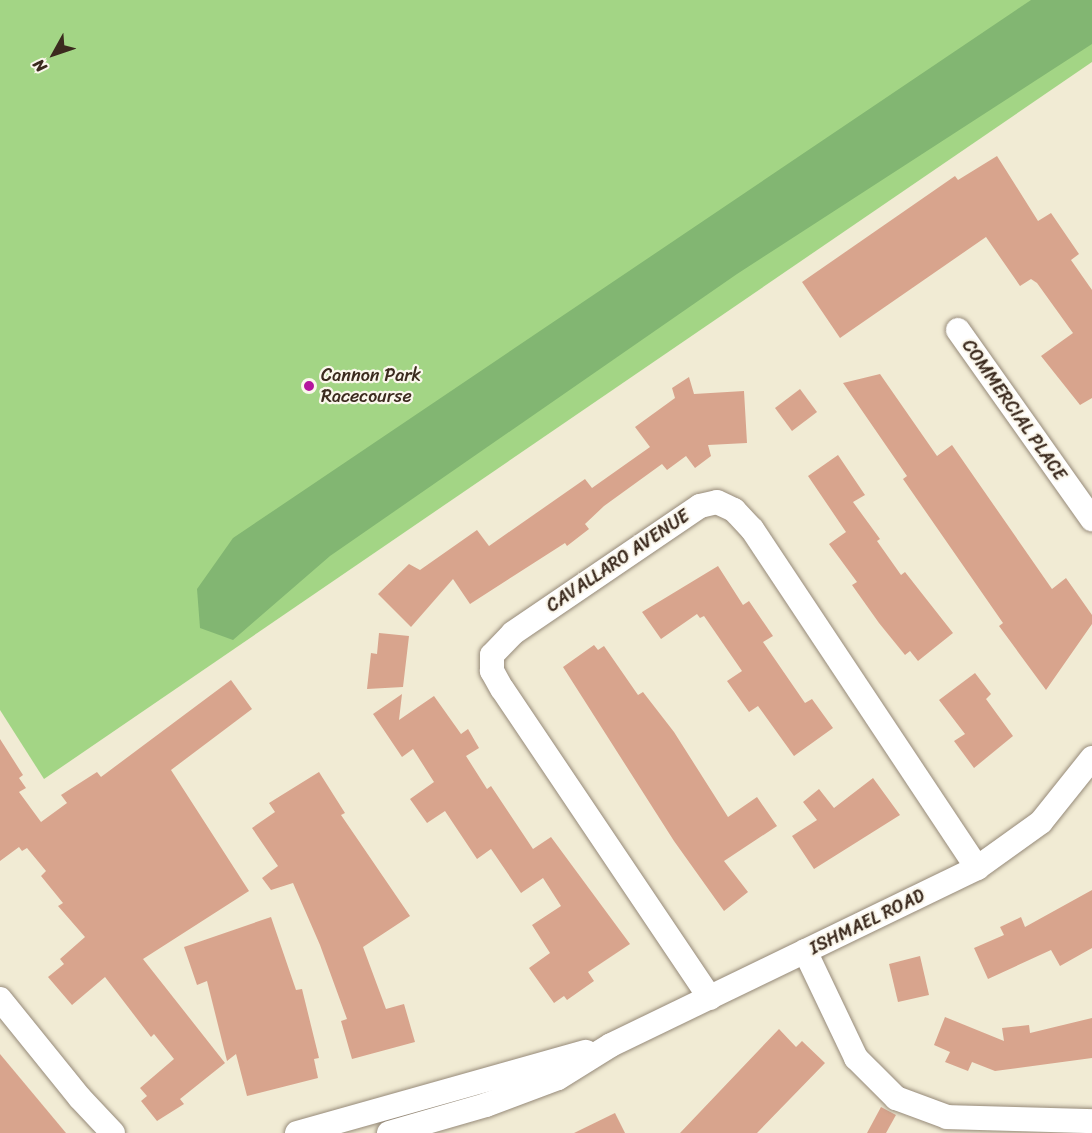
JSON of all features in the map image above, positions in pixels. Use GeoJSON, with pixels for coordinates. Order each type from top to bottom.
{"type":"FeatureCollection","features":[{"type":"Feature","properties":{"kind":"street","name":"COMMERCIAL PLACE"},"geometry":{"type":"LineString","coordinates":[[958,330],[1092,519]]}},
{"type":"Feature","properties":{"kind":"street","name":"CAVALLARO AVENUE"},"geometry":{"type":"LineString","coordinates":[[710,998],[492,671],[492,655],[513,633],[700,506],[717,502],[752,529],[977,868]]}},
{"type":"Feature","properties":{"kind":"street","name":"ISHMAEL ROAD"},"geometry":{"type":"LineString","coordinates":[[388,1133],[540,1086],[611,1045],[977,868],[1041,822],[1092,758]]}},
{"type":"Feature","properties":{"kind":"street"},"geometry":{"type":"LineString","coordinates":[[805,951],[856,1058],[896,1098],[947,1117],[1092,1121]]}},
{"type":"Feature","properties":{"kind":"street"},"geometry":{"type":"LineString","coordinates":[[0,999],[80,1098],[113,1133]]}},
{"type":"Feature","properties":{"kind":"street","name":"ISHMAEL ROAD"},"geometry":{"type":"LineString","coordinates":[[297,1133],[611,1045]]}},
{"type":"Feature","properties":{"kind":"street"},"geometry":{"type":"LineString","coordinates":[[80,1098],[98,1133]]}},
{"type":"Feature","properties":{"kind":"green space","name":"Cannon Park Racecourse"},"geometry":{"type":"Polygon","coordinates":[[[0,0],[1092,0],[1092,62],[44,779],[0,710],[0,0]]]}},
{"type":"Feature","properties":{"kind":"green space"},"geometry":{"type":"Polygon","coordinates":[[[1031,0],[1092,0],[1092,44],[737,274],[330,556],[233,640],[200,628],[197,589],[233,538],[1031,0]]]}},
{"type":"Feature","properties":{"kind":"building"},"geometry":{"type":"Polygon","coordinates":[[[997,156],[1038,221],[1051,213],[1079,254],[1071,260],[1092,290],[1092,398],[1080,405],[1041,356],[1073,333],[1037,283],[1031,279],[1020,286],[986,237],[840,338],[802,282],[955,176],[958,180],[997,156]]]}},
{"type":"Feature","properties":{"kind":"building"},"geometry":{"type":"Polygon","coordinates":[[[880,374],[937,456],[952,445],[1052,589],[1066,578],[1092,615],[1092,624],[1046,690],[999,626],[1003,623],[903,479],[907,476],[843,383],[880,374]]]}},
{"type":"Feature","properties":{"kind":"building"},"geometry":{"type":"Polygon","coordinates":[[[689,377],[694,394],[744,391],[747,443],[708,445],[711,456],[695,468],[686,456],[667,470],[662,464],[604,506],[585,524],[589,529],[567,546],[565,543],[470,604],[453,579],[411,627],[378,594],[409,564],[420,570],[477,530],[489,546],[585,479],[592,488],[650,447],[635,427],[675,398],[672,388],[689,377]]]}},
{"type":"Feature","properties":{"kind":"building"},"geometry":{"type":"Polygon","coordinates":[[[800,389],[817,412],[792,431],[775,408],[800,389]]]}},
{"type":"Feature","properties":{"kind":"building"},"geometry":{"type":"Polygon","coordinates":[[[838,455],[865,495],[853,502],[880,539],[877,541],[901,575],[905,572],[953,633],[918,661],[910,651],[905,655],[879,623],[852,585],[857,582],[829,544],[846,532],[808,476],[838,455]]]}},
{"type":"Feature","properties":{"kind":"building"},"geometry":{"type":"Polygon","coordinates":[[[718,566],[743,605],[749,601],[773,636],[763,642],[805,703],[812,699],[833,728],[794,756],[758,706],[749,712],[727,681],[742,671],[704,616],[700,618],[697,614],[661,639],[642,612],[718,566]]]}},
{"type":"Feature","properties":{"kind":"building"},"geometry":{"type":"Polygon","coordinates":[[[379,633],[409,636],[403,687],[367,689],[371,653],[377,654],[379,633]]]}},
{"type":"Feature","properties":{"kind":"building"},"geometry":{"type":"Polygon","coordinates":[[[594,645],[598,650],[604,646],[638,695],[643,692],[674,732],[728,817],[757,797],[777,826],[724,861],[748,892],[724,911],[674,841],[563,667],[594,645]]]}},
{"type":"Feature","properties":{"kind":"building"},"geometry":{"type":"Polygon","coordinates":[[[975,673],[991,694],[986,699],[1013,736],[974,768],[954,741],[965,734],[939,700],[975,673]]]}},
{"type":"Feature","properties":{"kind":"building"},"geometry":{"type":"Polygon","coordinates":[[[231,680],[252,709],[171,770],[249,891],[143,959],[225,1063],[180,1099],[184,1104],[157,1121],[141,1101],[147,1096],[140,1088],[174,1059],[154,1034],[151,1037],[105,977],[72,1005],[48,977],[64,964],[60,959],[85,937],[58,906],[63,903],[41,876],[46,871],[27,848],[22,851],[19,847],[0,861],[0,739],[23,775],[19,778],[26,788],[19,792],[41,822],[67,803],[61,795],[97,772],[101,777],[231,680]]]}},
{"type":"Feature","properties":{"kind":"building"},"geometry":{"type":"Polygon","coordinates":[[[402,694],[399,720],[434,696],[461,734],[468,729],[479,748],[466,756],[487,789],[491,786],[533,849],[551,837],[630,944],[588,972],[594,981],[567,1000],[564,996],[554,1003],[529,968],[550,953],[532,925],[561,906],[543,878],[521,893],[491,849],[477,859],[445,811],[427,823],[410,799],[434,782],[413,749],[402,757],[373,714],[402,694]]]}},
{"type":"Feature","properties":{"kind":"building"},"geometry":{"type":"Polygon","coordinates":[[[319,772],[345,813],[341,815],[410,916],[363,947],[386,1009],[404,1004],[415,1042],[352,1059],[341,1021],[347,1019],[320,945],[293,883],[271,890],[262,878],[278,866],[252,828],[275,812],[269,803],[319,772]]]}},
{"type":"Feature","properties":{"kind":"building"},"geometry":{"type":"Polygon","coordinates":[[[873,778],[900,815],[814,869],[792,836],[817,820],[803,802],[819,789],[834,808],[873,778]]]}},
{"type":"Feature","properties":{"kind":"building"},"geometry":{"type":"Polygon","coordinates":[[[1092,890],[1092,948],[1060,966],[1051,950],[988,979],[974,948],[1004,935],[1000,927],[1021,917],[1025,927],[1092,890]]]}},
{"type":"Feature","properties":{"kind":"building"},"geometry":{"type":"Polygon","coordinates":[[[271,917],[296,990],[302,989],[319,1058],[314,1059],[318,1078],[247,1096],[236,1054],[227,1061],[207,981],[197,985],[184,947],[271,917]]]}},
{"type":"Feature","properties":{"kind":"building"},"geometry":{"type":"Polygon","coordinates":[[[920,956],[929,995],[898,1002],[889,964],[920,956]]]}},
{"type":"Feature","properties":{"kind":"building"},"geometry":{"type":"Polygon","coordinates":[[[945,1017],[1004,1041],[1002,1028],[1029,1025],[1030,1033],[1092,1018],[1092,1058],[995,1071],[972,1062],[968,1071],[945,1062],[950,1052],[934,1045],[945,1017]]]}},
{"type":"Feature","properties":{"kind":"building"},"geometry":{"type":"Polygon","coordinates":[[[779,1029],[796,1047],[802,1041],[825,1063],[757,1133],[680,1133],[779,1029]]]}},
{"type":"Feature","properties":{"kind":"building"},"geometry":{"type":"Polygon","coordinates":[[[0,1054],[66,1133],[0,1133],[0,1054]]]}},
{"type":"Feature","properties":{"kind":"building"},"geometry":{"type":"Polygon","coordinates":[[[881,1107],[896,1115],[886,1133],[867,1133],[881,1107]]]}},
{"type":"Feature","properties":{"kind":"building"},"geometry":{"type":"Polygon","coordinates":[[[615,1113],[625,1133],[574,1133],[615,1113]]]}},
{"type":"Feature","properties":{"kind":"place","name":"Cannon Park Racecourse"},"geometry":{"type":"Point","coordinates":[309,386]}}]}
